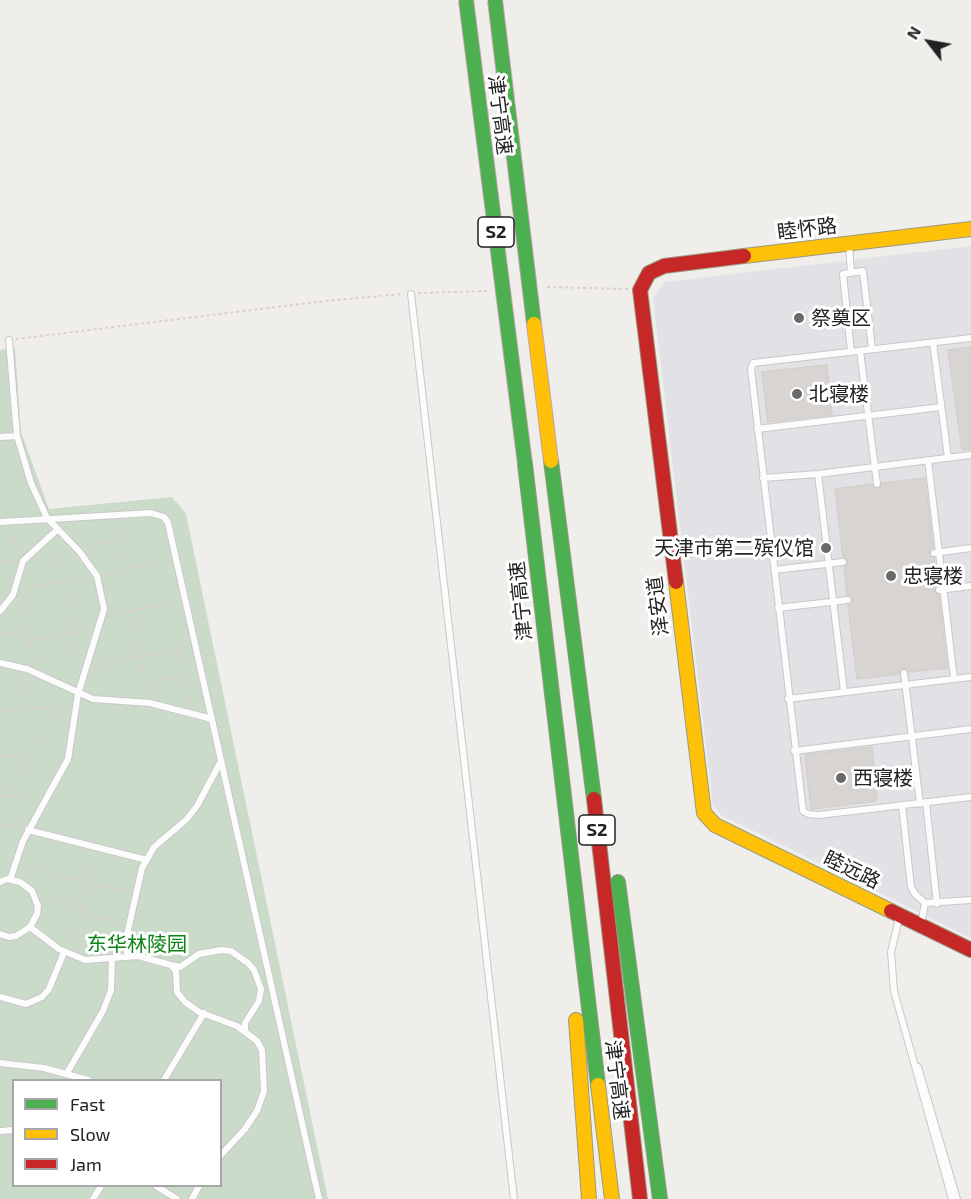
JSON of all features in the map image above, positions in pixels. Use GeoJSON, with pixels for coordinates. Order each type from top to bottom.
{"type":"FeatureCollection","features":[{"type":"Feature","properties":{"kind":"main road","name":"津宁高速"},"geometry":{"type":"LineString","coordinates":[[466,0],[525,464],[562,794],[612,1199]]}},
{"type":"Feature","properties":{"kind":"main road","name":"津宁高速"},"geometry":{"type":"LineString","coordinates":[[495,0],[583,708],[640,1199]]}},
{"type":"Feature","properties":{"kind":"main road","name":"睦怀路"},"geometry":{"type":"LineString","coordinates":[[640,290],[649,273],[664,266],[971,229]]}},
{"type":"Feature","properties":{"kind":"main road","name":"泽安道"},"geometry":{"type":"LineString","coordinates":[[640,290],[701,799],[704,813],[715,825]]}},
{"type":"Feature","properties":{"kind":"main road"},"geometry":{"type":"LineString","coordinates":[[583,708],[615,858],[660,1199]]}},
{"type":"Feature","properties":{"kind":"main road"},"geometry":{"type":"LineString","coordinates":[[562,794],[589,1199]]}},
{"type":"Feature","properties":{"kind":"main road","name":"睦远路"},"geometry":{"type":"LineString","coordinates":[[715,825],[971,950]]}},
{"type":"Feature","properties":{"kind":"lane"},"geometry":{"type":"LineString","coordinates":[[849,244],[851,273]]}},
{"type":"Feature","properties":{"kind":"lane"},"geometry":{"type":"LineString","coordinates":[[852,352],[843,273],[863,271],[872,349]]}},
{"type":"Feature","properties":{"kind":"lane"},"geometry":{"type":"LineString","coordinates":[[411,294],[514,1199]]}},
{"type":"Feature","properties":{"kind":"lane"},"geometry":{"type":"LineString","coordinates":[[971,338],[753,363],[757,429],[800,806],[808,814],[971,797]]}},
{"type":"Feature","properties":{"kind":"lane"},"geometry":{"type":"LineString","coordinates":[[9,340],[17,436],[31,483],[47,518],[97,576],[102,597],[103,617],[78,694],[68,759],[31,823],[10,880]]}},
{"type":"Feature","properties":{"kind":"lane"},"geometry":{"type":"LineString","coordinates":[[933,342],[948,458]]}},
{"type":"Feature","properties":{"kind":"lane"},"geometry":{"type":"LineString","coordinates":[[860,351],[877,484]]}},
{"type":"Feature","properties":{"kind":"lane"},"geometry":{"type":"LineString","coordinates":[[757,429],[940,407]]}},
{"type":"Feature","properties":{"kind":"lane"},"geometry":{"type":"LineString","coordinates":[[0,437],[17,436]]}},
{"type":"Feature","properties":{"kind":"lane"},"geometry":{"type":"LineString","coordinates":[[763,478],[875,468],[971,455]]}},
{"type":"Feature","properties":{"kind":"lane"},"geometry":{"type":"LineString","coordinates":[[928,460],[941,590],[954,679]]}},
{"type":"Feature","properties":{"kind":"lane"},"geometry":{"type":"LineString","coordinates":[[818,474],[844,692]]}},
{"type":"Feature","properties":{"kind":"lane"},"geometry":{"type":"LineString","coordinates":[[0,522],[151,513],[164,517],[170,528],[319,1199]]}},
{"type":"Feature","properties":{"kind":"lane"},"geometry":{"type":"LineString","coordinates":[[0,611],[13,595],[23,561],[59,531]]}},
{"type":"Feature","properties":{"kind":"lane"},"geometry":{"type":"LineString","coordinates":[[937,552],[971,548]]}},
{"type":"Feature","properties":{"kind":"lane"},"geometry":{"type":"LineString","coordinates":[[774,570],[843,562]]}},
{"type":"Feature","properties":{"kind":"lane"},"geometry":{"type":"LineString","coordinates":[[941,590],[971,586]]}},
{"type":"Feature","properties":{"kind":"lane"},"geometry":{"type":"LineString","coordinates":[[778,608],[848,600]]}},
{"type":"Feature","properties":{"kind":"lane"},"geometry":{"type":"LineString","coordinates":[[0,663],[34,672],[93,699],[150,704],[212,719]]}},
{"type":"Feature","properties":{"kind":"lane"},"geometry":{"type":"LineString","coordinates":[[904,673],[911,736],[937,904]]}},
{"type":"Feature","properties":{"kind":"lane"},"geometry":{"type":"LineString","coordinates":[[788,699],[971,677]]}},
{"type":"Feature","properties":{"kind":"lane"},"geometry":{"type":"LineString","coordinates":[[794,751],[971,729]]}},
{"type":"Feature","properties":{"kind":"lane"},"geometry":{"type":"LineString","coordinates":[[127,957],[126,939],[135,894],[147,860],[162,838],[186,820],[197,806],[221,761]]}},
{"type":"Feature","properties":{"kind":"lane"},"geometry":{"type":"LineString","coordinates":[[902,805],[911,887],[925,903],[971,900]]}},
{"type":"Feature","properties":{"kind":"lane"},"geometry":{"type":"LineString","coordinates":[[28,830],[147,860]]}},
{"type":"Feature","properties":{"kind":"lane"},"geometry":{"type":"LineString","coordinates":[[0,882],[10,880],[27,886],[37,898],[37,914],[30,927],[16,936],[0,934]]}},
{"type":"Feature","properties":{"kind":"lane"},"geometry":{"type":"LineString","coordinates":[[925,903],[918,923],[904,924],[899,932],[895,959],[897,981],[906,1028],[957,1199]]}},
{"type":"Feature","properties":{"kind":"lane"},"geometry":{"type":"LineString","coordinates":[[891,911],[898,923],[891,952],[894,991],[952,1199]]}},
{"type":"Feature","properties":{"kind":"lane"},"geometry":{"type":"LineString","coordinates":[[30,927],[74,957],[85,960],[150,957],[178,969]]}},
{"type":"Feature","properties":{"kind":"lane"},"geometry":{"type":"LineString","coordinates":[[222,1152],[237,1140],[257,1111],[264,1091],[262,1050],[245,1030],[204,1013],[179,996],[175,984],[178,969],[199,954],[221,950],[231,951],[248,963],[254,970],[261,990],[259,1001],[245,1023],[245,1030]]}},
{"type":"Feature","properties":{"kind":"lane"},"geometry":{"type":"LineString","coordinates":[[0,997],[26,1004],[42,997],[49,989],[64,952]]}},
{"type":"Feature","properties":{"kind":"lane"},"geometry":{"type":"LineString","coordinates":[[66,1073],[102,1011],[111,990],[112,958]]}},
{"type":"Feature","properties":{"kind":"lane"},"geometry":{"type":"LineString","coordinates":[[165,1079],[204,1013]]}},
{"type":"Feature","properties":{"kind":"lane"},"geometry":{"type":"LineString","coordinates":[[237,1026],[245,1023]]}},
{"type":"Feature","properties":{"kind":"lane"},"geometry":{"type":"LineString","coordinates":[[0,1063],[44,1068],[85,1079]]}},
{"type":"Feature","properties":{"kind":"lane"},"geometry":{"type":"LineString","coordinates":[[159,1187],[177,1199]]}},
{"type":"Feature","properties":{"kind":"path"},"geometry":{"type":"LineString","coordinates":[[541,288],[640,290]]}},
{"type":"Feature","properties":{"kind":"path"},"geometry":{"type":"LineString","coordinates":[[9,340],[325,301],[497,290]]}},
{"type":"Feature","properties":{"kind":"path"},"geometry":{"type":"LineString","coordinates":[[115,514],[128,568]]}},
{"type":"Feature","properties":{"kind":"path"},"geometry":{"type":"LineString","coordinates":[[0,563],[18,560],[13,521]]}},
{"type":"Feature","properties":{"kind":"path"},"geometry":{"type":"LineString","coordinates":[[59,531],[57,538],[64,581],[84,671],[196,645]]}},
{"type":"Feature","properties":{"kind":"path"},"geometry":{"type":"LineString","coordinates":[[76,549],[121,539]]}},
{"type":"Feature","properties":{"kind":"path"},"geometry":{"type":"LineString","coordinates":[[10,710],[34,672],[21,589],[97,576],[177,557]]}},
{"type":"Feature","properties":{"kind":"path"},"geometry":{"type":"LineString","coordinates":[[103,617],[186,600]]}},
{"type":"Feature","properties":{"kind":"path"},"geometry":{"type":"LineString","coordinates":[[130,611],[150,704]]}},
{"type":"Feature","properties":{"kind":"path"},"geometry":{"type":"LineString","coordinates":[[30,641],[99,630]]}},
{"type":"Feature","properties":{"kind":"path"},"geometry":{"type":"LineString","coordinates":[[0,635],[28,631]]}},
{"type":"Feature","properties":{"kind":"path"},"geometry":{"type":"LineString","coordinates":[[179,649],[191,707]]}},
{"type":"Feature","properties":{"kind":"path"},"geometry":{"type":"LineString","coordinates":[[146,684],[201,672]]}},
{"type":"Feature","properties":{"kind":"path"},"geometry":{"type":"LineString","coordinates":[[0,711],[76,705]]}},
{"type":"Feature","properties":{"kind":"path"},"geometry":{"type":"LineString","coordinates":[[7,796],[58,707]]}},
{"type":"Feature","properties":{"kind":"path"},"geometry":{"type":"LineString","coordinates":[[0,756],[31,754]]}},
{"type":"Feature","properties":{"kind":"path"},"geometry":{"type":"LineString","coordinates":[[0,796],[49,794]]}},
{"type":"Feature","properties":{"kind":"path"},"geometry":{"type":"LineString","coordinates":[[0,826],[31,823]]}},
{"type":"Feature","properties":{"kind":"path"},"geometry":{"type":"LineString","coordinates":[[81,882],[87,879],[95,847]]}},
{"type":"Feature","properties":{"kind":"path"},"geometry":{"type":"LineString","coordinates":[[14,865],[81,882],[85,886]]}},
{"type":"Feature","properties":{"kind":"path"},"geometry":{"type":"LineString","coordinates":[[87,879],[90,883],[135,894]]}},
{"type":"Feature","properties":{"kind":"path"},"geometry":{"type":"LineString","coordinates":[[85,886],[90,883]]}},
{"type":"Feature","properties":{"kind":"path"},"geometry":{"type":"LineString","coordinates":[[74,957],[85,886]]}},
{"type":"Feature","properties":{"kind":"path"},"geometry":{"type":"LineString","coordinates":[[55,900],[82,907]]}},
{"type":"Feature","properties":{"kind":"path"},"geometry":{"type":"LineString","coordinates":[[81,914],[121,923]]}},
{"type":"Feature","properties":{"kind":"green space","name":"东华林陵园"},"geometry":{"type":"Polygon","coordinates":[[[15,348],[21,432],[49,509],[172,497],[186,514],[328,1199],[0,1199],[0,350],[15,348]]]}},
{"type":"Feature","properties":{"kind":"shaded area","name":"天津市第二殡仪馆"},"geometry":{"type":"Polygon","coordinates":[[[971,246],[971,938],[721,815],[713,805],[653,298],[665,282],[971,246]]]}},
{"type":"Feature","properties":{"kind":"building"},"geometry":{"type":"Polygon","coordinates":[[[971,347],[971,449],[962,450],[948,350],[971,347]]]}},
{"type":"Feature","properties":{"kind":"building","name":"北寝楼"},"geometry":{"type":"Polygon","coordinates":[[[827,365],[832,415],[768,422],[762,372],[827,365]]]}},
{"type":"Feature","properties":{"kind":"building","name":"忠寝楼"},"geometry":{"type":"Polygon","coordinates":[[[925,478],[933,548],[929,553],[934,558],[938,585],[934,590],[939,595],[947,668],[909,672],[903,668],[899,674],[857,679],[848,605],[853,599],[847,595],[844,567],[848,562],[843,557],[835,489],[872,484],[877,489],[882,483],[925,478]]]}},
{"type":"Feature","properties":{"kind":"building","name":"西寝楼"},"geometry":{"type":"Polygon","coordinates":[[[872,747],[877,801],[811,809],[805,755],[872,747]]]}},
{"type":"Feature","properties":{"kind":"traffic: fast"},"geometry":{"type":"LineString","coordinates":[[466,0],[525,464]]}},
{"type":"Feature","properties":{"kind":"traffic: fast"},"geometry":{"type":"LineString","coordinates":[[495,0],[534,324]]}},
{"type":"Feature","properties":{"kind":"traffic: fast"},"geometry":{"type":"LineString","coordinates":[[551,461],[594,799]]}},
{"type":"Feature","properties":{"kind":"traffic: fast"},"geometry":{"type":"LineString","coordinates":[[525,464],[598,1085]]}},
{"type":"Feature","properties":{"kind":"traffic: fast"},"geometry":{"type":"LineString","coordinates":[[618,882],[660,1199]]}},
{"type":"Feature","properties":{"kind":"traffic: slow"},"geometry":{"type":"LineString","coordinates":[[744,256],[971,229]]}},
{"type":"Feature","properties":{"kind":"traffic: slow"},"geometry":{"type":"LineString","coordinates":[[534,324],[551,461]]}},
{"type":"Feature","properties":{"kind":"traffic: slow"},"geometry":{"type":"LineString","coordinates":[[676,582],[704,813],[715,825],[891,911]]}},
{"type":"Feature","properties":{"kind":"traffic: slow"},"geometry":{"type":"LineString","coordinates":[[576,1020],[589,1199]]}},
{"type":"Feature","properties":{"kind":"traffic: slow"},"geometry":{"type":"LineString","coordinates":[[598,1085],[612,1199]]}},
{"type":"Feature","properties":{"kind":"traffic: jam"},"geometry":{"type":"LineString","coordinates":[[676,582],[640,290],[649,273],[664,266],[744,256]]}},
{"type":"Feature","properties":{"kind":"traffic: jam"},"geometry":{"type":"LineString","coordinates":[[594,799],[640,1199]]}},
{"type":"Feature","properties":{"kind":"traffic: jam"},"geometry":{"type":"LineString","coordinates":[[891,911],[971,950]]}},
{"type":"Feature","properties":{"kind":"place","name":"祭奠区"},"geometry":{"type":"Point","coordinates":[799,318]}},
{"type":"Feature","properties":{"kind":"place","name":"北寝楼"},"geometry":{"type":"Point","coordinates":[797,394]}},
{"type":"Feature","properties":{"kind":"place","name":"天津市第二殡仪馆"},"geometry":{"type":"Point","coordinates":[826,548]}},
{"type":"Feature","properties":{"kind":"place","name":"忠寝楼"},"geometry":{"type":"Point","coordinates":[891,576]}},
{"type":"Feature","properties":{"kind":"place","name":"西寝楼"},"geometry":{"type":"Point","coordinates":[841,778]}}]}
